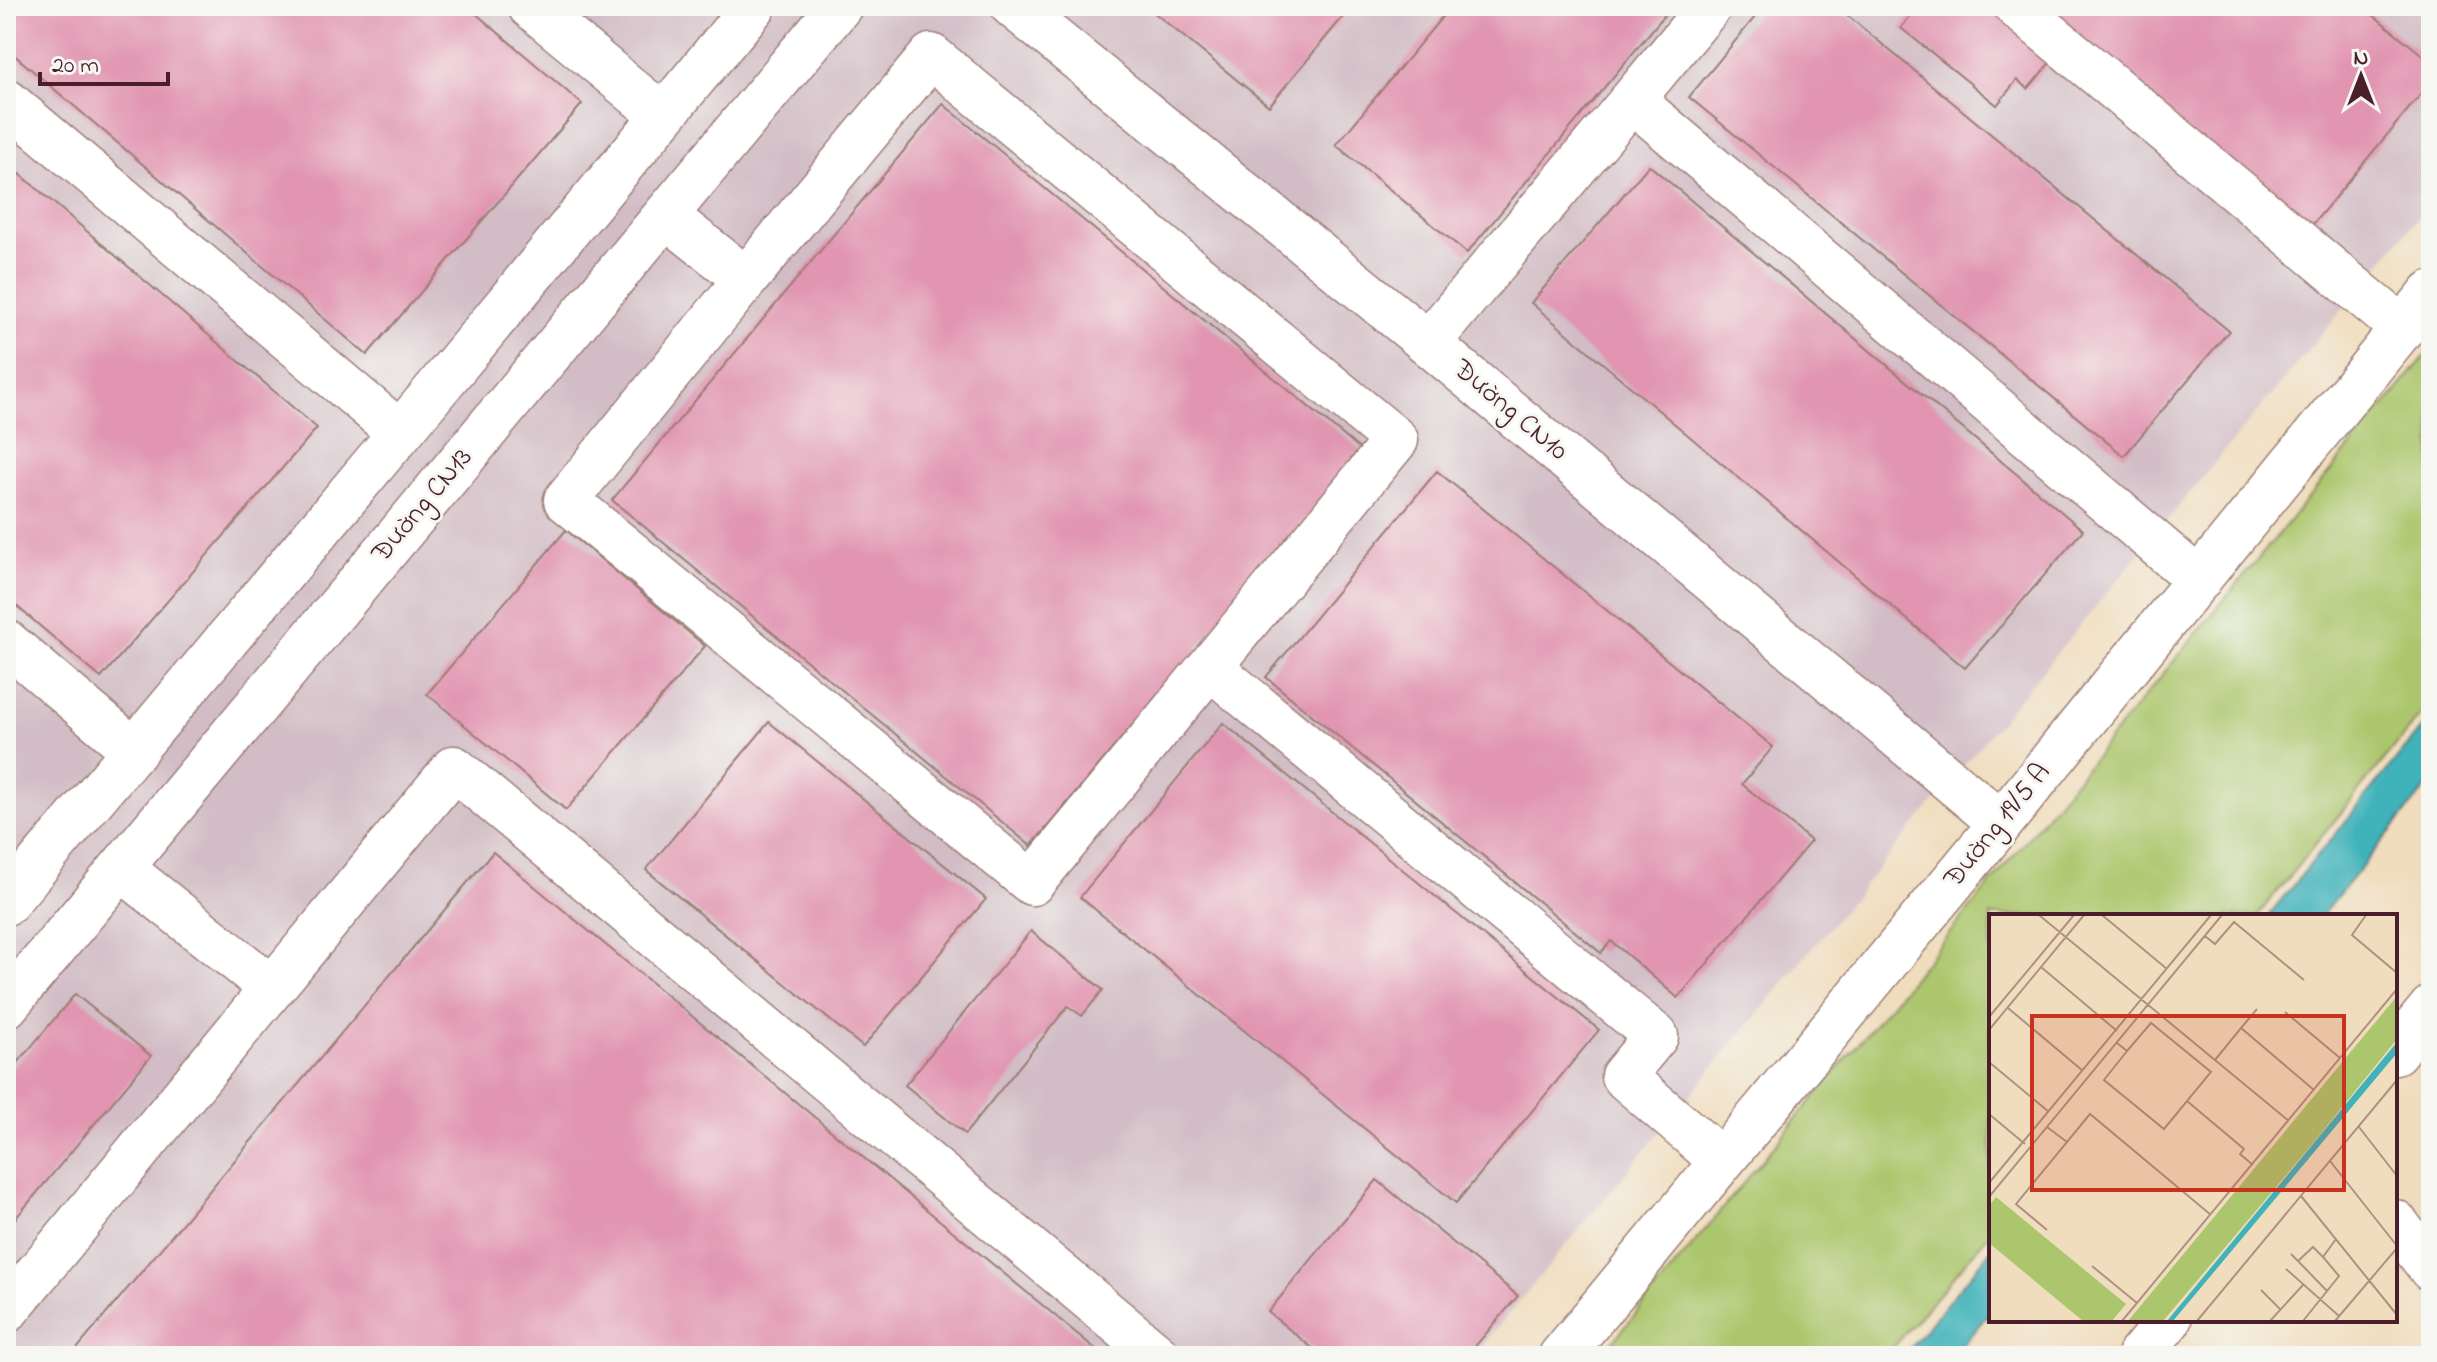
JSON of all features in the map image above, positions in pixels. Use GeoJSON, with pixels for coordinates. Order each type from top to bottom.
{"type":"FeatureCollection","features":[{"type":"Feature","properties":{"kind":"street"},"geometry":{"type":"LineString","coordinates":[[530,6],[663,116]]}},
{"type":"Feature","properties":{"kind":"street"},"geometry":{"type":"LineString","coordinates":[[6,903],[754,6]]}},
{"type":"Feature","properties":{"kind":"street","name":"Đường CN13"},"geometry":{"type":"LineString","coordinates":[[6,1006],[840,6]]}},
{"type":"Feature","properties":{"kind":"street","name":"Đường CN10"},"geometry":{"type":"LineString","coordinates":[[1013,6],[1428,343],[2001,823]]}},
{"type":"Feature","properties":{"kind":"street"},"geometry":{"type":"LineString","coordinates":[[1428,343],[1710,6]]}},
{"type":"Feature","properties":{"kind":"street"},"geometry":{"type":"LineString","coordinates":[[2016,6],[2402,328]]}},
{"type":"Feature","properties":{"kind":"street"},"geometry":{"type":"LineString","coordinates":[[931,56],[1396,440],[1032,883],[566,500],[746,279],[931,56]]}},
{"type":"Feature","properties":{"kind":"street"},"geometry":{"type":"LineString","coordinates":[[1632,100],[2199,580]]}},
{"type":"Feature","properties":{"kind":"street"},"geometry":{"type":"LineString","coordinates":[[6,101],[400,433]]}},
{"type":"Feature","properties":{"kind":"street"},"geometry":{"type":"LineString","coordinates":[[666,216],[746,279]]}},
{"type":"Feature","properties":{"kind":"street","name":"Đường 19/5 A"},"geometry":{"type":"LineString","coordinates":[[1561,1356],[2001,823],[2431,293]]}},
{"type":"Feature","properties":{"kind":"street"},"geometry":{"type":"LineString","coordinates":[[6,642],[135,751]]}},
{"type":"Feature","properties":{"kind":"street"},"geometry":{"type":"LineString","coordinates":[[1211,668],[1656,1036],[1623,1076],[1722,1161]]}},
{"type":"Feature","properties":{"kind":"street"},"geometry":{"type":"LineString","coordinates":[[6,1311],[454,768],[1158,1356]]}},
{"type":"Feature","properties":{"kind":"street"},"geometry":{"type":"LineString","coordinates":[[121,868],[272,988]]}},
{"type":"Feature","properties":{"kind":"street"},"geometry":{"type":"LineString","coordinates":[[2397,1050],[2431,1008]]}},
{"type":"Feature","properties":{"kind":"street"},"geometry":{"type":"LineString","coordinates":[[2397,1225],[2431,1269]]}},
{"type":"Feature","properties":{"kind":"street"},"geometry":{"type":"LineString","coordinates":[[2139,1356],[2167,1322]]}},
{"type":"Feature","properties":{"kind":"shaded area"},"geometry":{"type":"Polygon","coordinates":[[[6,6],[2431,6],[2431,202],[1474,1356],[6,1356],[6,6]]]}},
{"type":"Feature","properties":{"kind":"green space"},"geometry":{"type":"Polygon","coordinates":[[[2431,349],[2431,702],[2259,914],[1989,914],[1989,1234],[1886,1356],[1601,1356],[2431,349]]]}},
{"type":"Feature","properties":{"kind":"water"},"geometry":{"type":"Polygon","coordinates":[[[2431,717],[2431,782],[2323,914],[2270,914],[2431,717]]]}},
{"type":"Feature","properties":{"kind":"water"},"geometry":{"type":"Polygon","coordinates":[[[1989,1252],[1989,1313],[1953,1356],[1903,1356],[1989,1252]]]}},
{"type":"Feature","properties":{"kind":"building"},"geometry":{"type":"Polygon","coordinates":[[[6,6],[467,6],[582,104],[367,355],[6,48],[6,6]]]}},
{"type":"Feature","properties":{"kind":"building"},"geometry":{"type":"Polygon","coordinates":[[[1146,6],[1352,6],[1269,106],[1146,6]]]}},
{"type":"Feature","properties":{"kind":"building"},"geometry":{"type":"Polygon","coordinates":[[[1451,6],[1672,6],[1467,253],[1336,145],[1451,6]]]}},
{"type":"Feature","properties":{"kind":"building"},"geometry":{"type":"Polygon","coordinates":[[[1764,6],[1836,6],[2229,331],[2124,456],[1689,97],[1764,6]]]}},
{"type":"Feature","properties":{"kind":"building"},"geometry":{"type":"Polygon","coordinates":[[[1918,6],[1988,6],[2053,59],[2028,89],[2017,80],[1997,105],[1901,28],[1918,6]]]}},
{"type":"Feature","properties":{"kind":"building"},"geometry":{"type":"Polygon","coordinates":[[[2036,6],[2362,6],[2431,62],[2431,82],[2308,230],[2036,6]]]}},
{"type":"Feature","properties":{"kind":"building"},"geometry":{"type":"Polygon","coordinates":[[[943,104],[1362,451],[1031,846],[612,500],[943,104]]]}},
{"type":"Feature","properties":{"kind":"building"},"geometry":{"type":"Polygon","coordinates":[[[6,162],[317,428],[101,678],[6,597],[6,162]]]}},
{"type":"Feature","properties":{"kind":"building"},"geometry":{"type":"Polygon","coordinates":[[[1649,165],[2083,530],[1965,668],[1531,303],[1649,165]]]}},
{"type":"Feature","properties":{"kind":"building"},"geometry":{"type":"Polygon","coordinates":[[[1437,471],[1773,747],[1742,784],[1811,841],[1678,998],[1611,941],[1601,953],[1266,677],[1437,471]]]}},
{"type":"Feature","properties":{"kind":"building"},"geometry":{"type":"Polygon","coordinates":[[[566,530],[705,646],[566,810],[427,694],[566,530]]]}},
{"type":"Feature","properties":{"kind":"building"},"geometry":{"type":"Polygon","coordinates":[[[769,722],[986,899],[863,1047],[646,870],[769,722]]]}},
{"type":"Feature","properties":{"kind":"building"},"geometry":{"type":"Polygon","coordinates":[[[1223,723],[1599,1030],[1456,1203],[1080,897],[1223,723]]]}},
{"type":"Feature","properties":{"kind":"building"},"geometry":{"type":"Polygon","coordinates":[[[493,852],[1104,1356],[71,1356],[493,852]]]}},
{"type":"Feature","properties":{"kind":"building"},"geometry":{"type":"Polygon","coordinates":[[[1031,931],[1103,990],[1082,1016],[1068,1006],[965,1134],[905,1085],[1031,931]]]}},
{"type":"Feature","properties":{"kind":"building"},"geometry":{"type":"Polygon","coordinates":[[[75,994],[151,1056],[6,1230],[6,1077],[75,994]]]}},
{"type":"Feature","properties":{"kind":"building"},"geometry":{"type":"Polygon","coordinates":[[[1377,1180],[1518,1296],[1467,1356],[1322,1356],[1268,1312],[1377,1180]]]}}]}
